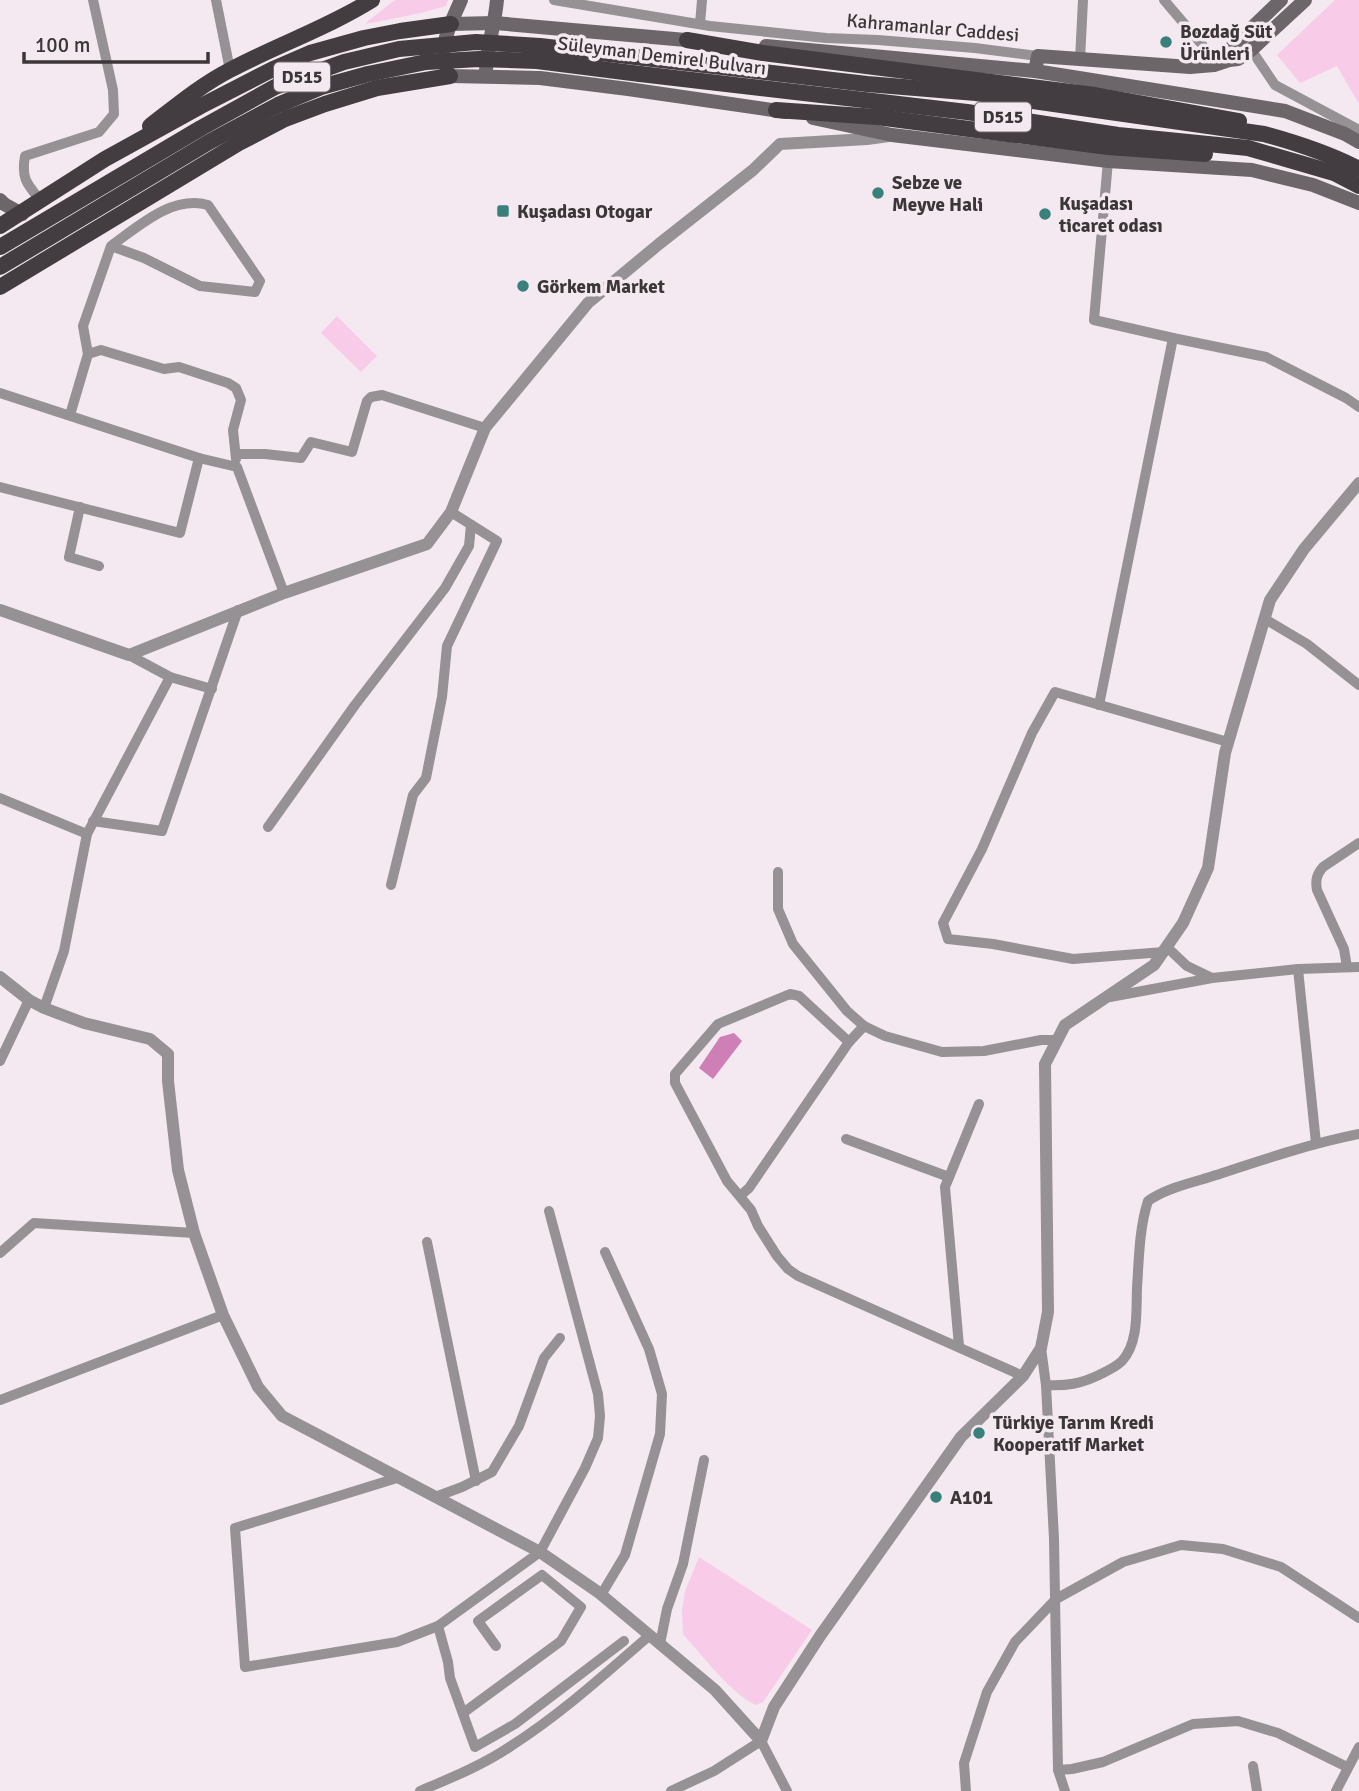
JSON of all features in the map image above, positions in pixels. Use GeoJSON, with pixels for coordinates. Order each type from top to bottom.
{"type":"FeatureCollection","features":[{"type":"Feature","properties":{"kind":"highway"},"geometry":{"type":"LineString","coordinates":[[0,226],[105,159],[200,87],[230,70],[325,27],[372,0]]}},
{"type":"Feature","properties":{"kind":"highway"},"geometry":{"type":"LineString","coordinates":[[105,159],[201,106],[310,53],[364,38],[451,24]]}},
{"type":"Feature","properties":{"kind":"highway"},"geometry":{"type":"LineString","coordinates":[[364,38],[383,48],[387,57],[387,75],[377,88]]}},
{"type":"Feature","properties":{"kind":"highway"},"geometry":{"type":"LineString","coordinates":[[687,40],[763,53],[1095,95],[1168,107],[1301,135],[1343,153],[1359,166]]}},
{"type":"Feature","properties":{"kind":"highway","name":"Süleyman Demirel Bulvarı"},"geometry":{"type":"LineString","coordinates":[[0,247],[201,128],[275,88],[344,62],[399,49],[476,42],[540,46],[642,66],[1118,135],[1248,148],[1334,173],[1359,186]]}},
{"type":"Feature","properties":{"kind":"highway","name":"Süleyman Demirel Bulvarı"},"geometry":{"type":"LineString","coordinates":[[0,267],[209,142],[278,105],[321,87],[426,62],[479,59],[642,66],[976,93],[1264,134],[1359,166]]}},
{"type":"Feature","properties":{"kind":"highway"},"geometry":{"type":"LineString","coordinates":[[0,287],[250,137],[285,119],[377,88],[450,76]]}},
{"type":"Feature","properties":{"kind":"highway"},"geometry":{"type":"LineString","coordinates":[[776,110],[877,117],[1108,147],[1247,157],[1334,173]]}},
{"type":"Feature","properties":{"kind":"main road"},"geometry":{"type":"LineString","coordinates":[[461,0],[444,39],[445,67],[450,76],[540,78],[776,110],[892,135],[1108,161],[1252,170],[1313,185],[1359,202]]}},
{"type":"Feature","properties":{"kind":"main road"},"geometry":{"type":"LineString","coordinates":[[485,77],[487,49],[495,23],[497,0]]}},
{"type":"Feature","properties":{"kind":"main road"},"geometry":{"type":"LineString","coordinates":[[504,0],[510,16],[532,26]]}},
{"type":"Feature","properties":{"kind":"main road"},"geometry":{"type":"LineString","coordinates":[[1229,60],[1232,47],[1281,0]]}},
{"type":"Feature","properties":{"kind":"main road"},"geometry":{"type":"LineString","coordinates":[[1251,50],[1305,0]]}},
{"type":"Feature","properties":{"kind":"main road"},"geometry":{"type":"LineString","coordinates":[[451,24],[495,23],[1035,71],[1285,111],[1359,142]]}},
{"type":"Feature","properties":{"kind":"main road","name":"Kahramanlar Caddesi"},"geometry":{"type":"LineString","coordinates":[[1038,56],[1190,67],[1238,59],[1251,50]]}},
{"type":"Feature","properties":{"kind":"main road"},"geometry":{"type":"LineString","coordinates":[[1035,71],[1038,56]]}},
{"type":"Feature","properties":{"kind":"main road"},"geometry":{"type":"LineString","coordinates":[[0,200],[22,214]]}},
{"type":"Feature","properties":{"kind":"street"},"geometry":{"type":"LineString","coordinates":[[41,201],[27,185],[22,173],[25,156],[99,132],[114,114],[113,90],[93,0]]}},
{"type":"Feature","properties":{"kind":"street"},"geometry":{"type":"LineString","coordinates":[[216,0],[230,70]]}},
{"type":"Feature","properties":{"kind":"street","name":"Kahramanlar Caddesi"},"geometry":{"type":"LineString","coordinates":[[554,0],[700,24],[1038,56]]}},
{"type":"Feature","properties":{"kind":"street"},"geometry":{"type":"LineString","coordinates":[[700,24],[702,0]]}},
{"type":"Feature","properties":{"kind":"street"},"geometry":{"type":"LineString","coordinates":[[1080,60],[1083,0]]}},
{"type":"Feature","properties":{"kind":"street"},"geometry":{"type":"LineString","coordinates":[[1164,0],[1204,47],[1214,65]]}},
{"type":"Feature","properties":{"kind":"street"},"geometry":{"type":"LineString","coordinates":[[1242,36],[1275,85],[1359,130]]}},
{"type":"Feature","properties":{"kind":"street"},"geometry":{"type":"LineString","coordinates":[[128,655],[238,610],[427,544],[451,512],[485,428],[588,303],[753,170],[780,144],[892,135]]}},
{"type":"Feature","properties":{"kind":"street"},"geometry":{"type":"LineString","coordinates":[[1108,161],[1094,320],[1266,357],[1359,407]]}},
{"type":"Feature","properties":{"kind":"street"},"geometry":{"type":"LineString","coordinates":[[70,415],[88,355],[83,326],[111,246],[163,211],[180,204],[195,202],[208,205],[260,281],[255,292],[201,286],[144,258],[111,246]]}},
{"type":"Feature","properties":{"kind":"street"},"geometry":{"type":"LineString","coordinates":[[1099,705],[1173,338]]}},
{"type":"Feature","properties":{"kind":"street"},"geometry":{"type":"LineString","coordinates":[[88,355],[101,350],[164,369],[179,367],[236,388],[241,400],[233,430],[237,467],[284,593]]}},
{"type":"Feature","properties":{"kind":"street"},"geometry":{"type":"LineString","coordinates":[[0,393],[199,458],[237,467]]}},
{"type":"Feature","properties":{"kind":"street"},"geometry":{"type":"LineString","coordinates":[[236,454],[301,458],[311,442],[352,452],[366,401],[382,395],[485,428]]}},
{"type":"Feature","properties":{"kind":"street"},"geometry":{"type":"LineString","coordinates":[[0,487],[180,533],[199,458]]}},
{"type":"Feature","properties":{"kind":"street"},"geometry":{"type":"LineString","coordinates":[[1065,1791],[1058,1770],[1056,1599],[1046,1385],[1041,1348],[1048,1312],[1045,1064],[1065,1025],[1154,965],[1184,923],[1208,868],[1228,742],[1270,600],[1304,549],[1359,483]]}},
{"type":"Feature","properties":{"kind":"street"},"geometry":{"type":"LineString","coordinates":[[79,507],[69,556],[99,566]]}},
{"type":"Feature","properties":{"kind":"street"},"geometry":{"type":"LineString","coordinates":[[391,885],[413,795],[426,778],[442,697],[447,646],[497,541],[451,512]]}},
{"type":"Feature","properties":{"kind":"street"},"geometry":{"type":"LineString","coordinates":[[268,827],[355,705],[445,588],[469,546],[471,525]]}},
{"type":"Feature","properties":{"kind":"street"},"geometry":{"type":"LineString","coordinates":[[0,610],[128,655],[170,677],[212,689]]}},
{"type":"Feature","properties":{"kind":"street"},"geometry":{"type":"LineString","coordinates":[[93,821],[162,831],[238,610]]}},
{"type":"Feature","properties":{"kind":"street"},"geometry":{"type":"LineString","coordinates":[[1265,619],[1307,644],[1359,685]]}},
{"type":"Feature","properties":{"kind":"street"},"geometry":{"type":"LineString","coordinates":[[44,1008],[64,951],[87,834],[170,677]]}},
{"type":"Feature","properties":{"kind":"street"},"geometry":{"type":"LineString","coordinates":[[1212,978],[1187,966],[1165,950],[1073,958],[948,939],[943,923],[982,849],[1032,733],[1055,692],[1228,742]]}},
{"type":"Feature","properties":{"kind":"street"},"geometry":{"type":"LineString","coordinates":[[0,798],[87,834]]}},
{"type":"Feature","properties":{"kind":"street"},"geometry":{"type":"LineString","coordinates":[[1347,967],[1345,949],[1317,890],[1316,881],[1322,867],[1359,843]]}},
{"type":"Feature","properties":{"kind":"street"},"geometry":{"type":"LineString","coordinates":[[778,872],[778,908],[793,944],[847,1011],[864,1026],[885,1036],[942,1052],[984,1051],[1041,1040],[1058,1040]]}},
{"type":"Feature","properties":{"kind":"street"},"geometry":{"type":"LineString","coordinates":[[1106,998],[1212,978],[1298,969],[1359,967]]}},
{"type":"Feature","properties":{"kind":"street"},"geometry":{"type":"LineString","coordinates":[[1298,969],[1316,1143]]}},
{"type":"Feature","properties":{"kind":"street"},"geometry":{"type":"LineString","coordinates":[[0,977],[44,1008],[84,1023],[150,1039],[168,1054],[168,1082],[178,1170],[194,1233],[223,1315],[258,1387],[282,1416],[540,1552],[601,1595],[715,1690],[761,1741],[787,1791]]}},
{"type":"Feature","properties":{"kind":"street"},"geometry":{"type":"LineString","coordinates":[[849,1042],[799,996],[790,994],[718,1024],[675,1074],[676,1087],[727,1181],[751,1210],[777,1256],[789,1269],[798,1276],[1023,1376]]}},
{"type":"Feature","properties":{"kind":"street"},"geometry":{"type":"LineString","coordinates":[[0,1061],[29,1000]]}},
{"type":"Feature","properties":{"kind":"street"},"geometry":{"type":"LineString","coordinates":[[740,1196],[749,1188],[849,1042],[864,1026]]}},
{"type":"Feature","properties":{"kind":"street"},"geometry":{"type":"LineString","coordinates":[[959,1346],[945,1187],[979,1104]]}},
{"type":"Feature","properties":{"kind":"street"},"geometry":{"type":"LineString","coordinates":[[1046,1385],[1069,1386],[1094,1377],[1121,1362],[1129,1350],[1135,1334],[1141,1234],[1147,1201],[1171,1190],[1316,1143],[1359,1134]]}},
{"type":"Feature","properties":{"kind":"street"},"geometry":{"type":"LineString","coordinates":[[846,1139],[949,1177]]}},
{"type":"Feature","properties":{"kind":"street"},"geometry":{"type":"LineString","coordinates":[[397,1478],[235,1528],[245,1667],[397,1642],[438,1626],[540,1552],[586,1468],[598,1438],[600,1416],[598,1394],[549,1211]]}},
{"type":"Feature","properties":{"kind":"street"},"geometry":{"type":"LineString","coordinates":[[0,1253],[34,1223],[194,1233]]}},
{"type":"Feature","properties":{"kind":"street"},"geometry":{"type":"LineString","coordinates":[[427,1242],[475,1480]]}},
{"type":"Feature","properties":{"kind":"street"},"geometry":{"type":"LineString","coordinates":[[601,1595],[625,1555],[660,1434],[662,1394],[649,1349],[605,1252]]}},
{"type":"Feature","properties":{"kind":"street"},"geometry":{"type":"LineString","coordinates":[[0,1400],[223,1315]]}},
{"type":"Feature","properties":{"kind":"street"},"geometry":{"type":"LineString","coordinates":[[435,1497],[492,1472],[519,1426],[544,1358],[560,1338]]}},
{"type":"Feature","properties":{"kind":"street"},"geometry":{"type":"LineString","coordinates":[[671,1791],[714,1771],[761,1741],[774,1707],[820,1636],[961,1437],[1023,1376],[1041,1348]]}},
{"type":"Feature","properties":{"kind":"street"},"geometry":{"type":"LineString","coordinates":[[660,1644],[667,1609],[682,1564],[704,1460]]}},
{"type":"Feature","properties":{"kind":"street"},"geometry":{"type":"LineString","coordinates":[[966,1791],[964,1763],[987,1692],[1016,1643],[1056,1599],[1123,1562],[1181,1545],[1223,1549],[1281,1567],[1359,1618]]}},
{"type":"Feature","properties":{"kind":"street"},"geometry":{"type":"LineString","coordinates":[[463,1713],[561,1641],[581,1607],[542,1576],[478,1621],[496,1646]]}},
{"type":"Feature","properties":{"kind":"street"},"geometry":{"type":"LineString","coordinates":[[438,1626],[450,1678],[475,1746],[515,1724],[624,1641]]}},
{"type":"Feature","properties":{"kind":"street"},"geometry":{"type":"LineString","coordinates":[[420,1791],[458,1776],[511,1747],[573,1701],[650,1635]]}},
{"type":"Feature","properties":{"kind":"street"},"geometry":{"type":"LineString","coordinates":[[1058,1770],[1103,1762],[1193,1724],[1238,1721],[1278,1733],[1347,1767]]}},
{"type":"Feature","properties":{"kind":"street"},"geometry":{"type":"LineString","coordinates":[[1336,1791],[1359,1747]]}},
{"type":"Feature","properties":{"kind":"street"},"geometry":{"type":"LineString","coordinates":[[1253,1766],[1257,1791]]}},
{"type":"Feature","properties":{"kind":"shaded area"},"geometry":{"type":"Polygon","coordinates":[[[395,0],[448,0],[446,6],[366,24],[395,0]]]}},
{"type":"Feature","properties":{"kind":"shaded area"},"geometry":{"type":"Polygon","coordinates":[[[1335,0],[1359,0],[1359,104],[1337,66],[1300,83],[1277,55],[1335,0]]]}},
{"type":"Feature","properties":{"kind":"shaded area"},"geometry":{"type":"Polygon","coordinates":[[[337,316],[377,356],[361,372],[321,333],[337,316]]]}},
{"type":"Feature","properties":{"kind":"shaded area"},"geometry":{"type":"Polygon","coordinates":[[[734,1033],[742,1041],[713,1079],[699,1068],[720,1037],[734,1033]]]}},
{"type":"Feature","properties":{"kind":"shaded area"},"geometry":{"type":"Polygon","coordinates":[[[699,1557],[812,1630],[763,1702],[757,1705],[729,1685],[683,1634],[685,1591],[699,1557]]]}},
{"type":"Feature","properties":{"kind":"place","name":"Bozdağ Süt Ürünleri"},"geometry":{"type":"Point","coordinates":[1166,42]}},
{"type":"Feature","properties":{"kind":"place","name":"Sebze ve Meyve Hali"},"geometry":{"type":"Point","coordinates":[878,193]}},
{"type":"Feature","properties":{"kind":"place","name":"Kuşadası Otogar"},"geometry":{"type":"Point","coordinates":[503,211]}},
{"type":"Feature","properties":{"kind":"place","name":"Kuşadası ticaret odası"},"geometry":{"type":"Point","coordinates":[1045,214]}},
{"type":"Feature","properties":{"kind":"place","name":"Görkem Market"},"geometry":{"type":"Point","coordinates":[523,286]}},
{"type":"Feature","properties":{"kind":"place","name":"Türkiye Tarım Kredi Kooperatif Market"},"geometry":{"type":"Point","coordinates":[979,1433]}},
{"type":"Feature","properties":{"kind":"place","name":"A101"},"geometry":{"type":"Point","coordinates":[936,1497]}}]}
